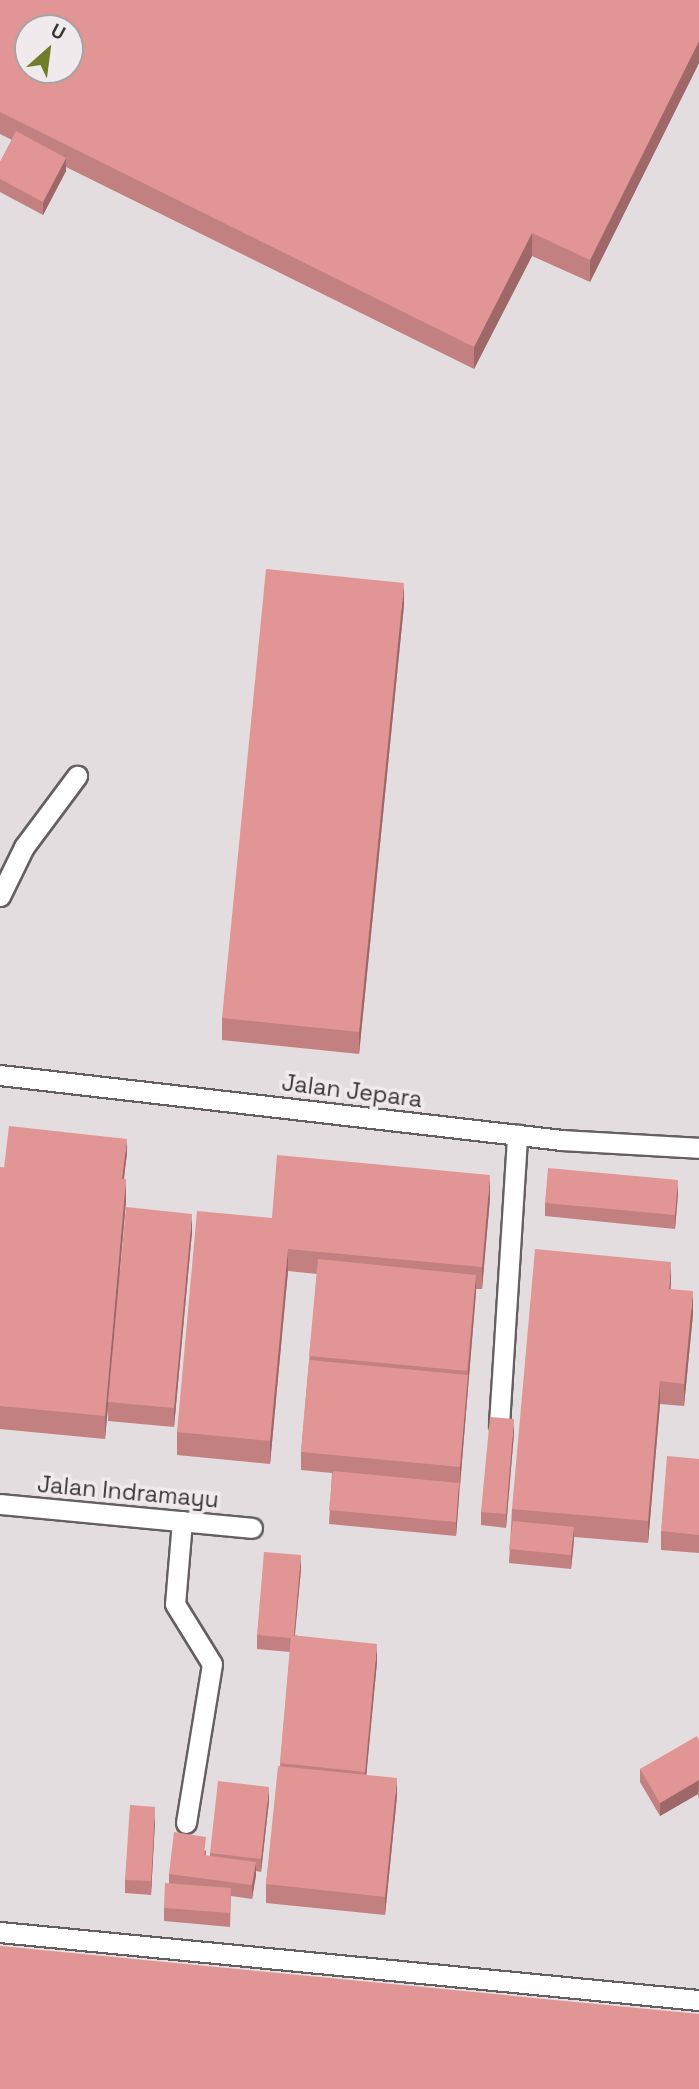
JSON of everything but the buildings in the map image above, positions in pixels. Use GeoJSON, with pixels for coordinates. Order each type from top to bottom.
{"type":"FeatureCollection","features":[{"type":"Feature","properties":{"kind":"lane"},"geometry":{"type":"LineString","coordinates":[[0,896],[24,848],[76,776]]}},
{"type":"Feature","properties":{"kind":"lane","name":"Jalan Jepara"},"geometry":{"type":"LineString","coordinates":[[0,1075],[517,1135],[699,1148]]}},
{"type":"Feature","properties":{"kind":"lane"},"geometry":{"type":"LineString","coordinates":[[499,1424],[517,1135]]}},
{"type":"Feature","properties":{"kind":"lane","name":"Jalan Indramayu"},"geometry":{"type":"LineString","coordinates":[[0,1504],[252,1528]]}},
{"type":"Feature","properties":{"kind":"lane"},"geometry":{"type":"LineString","coordinates":[[182,1521],[175,1604],[212,1664],[186,1823]]}},
{"type":"Feature","properties":{"kind":"lane"},"geometry":{"type":"LineString","coordinates":[[0,1932],[699,2000]]}}]}
